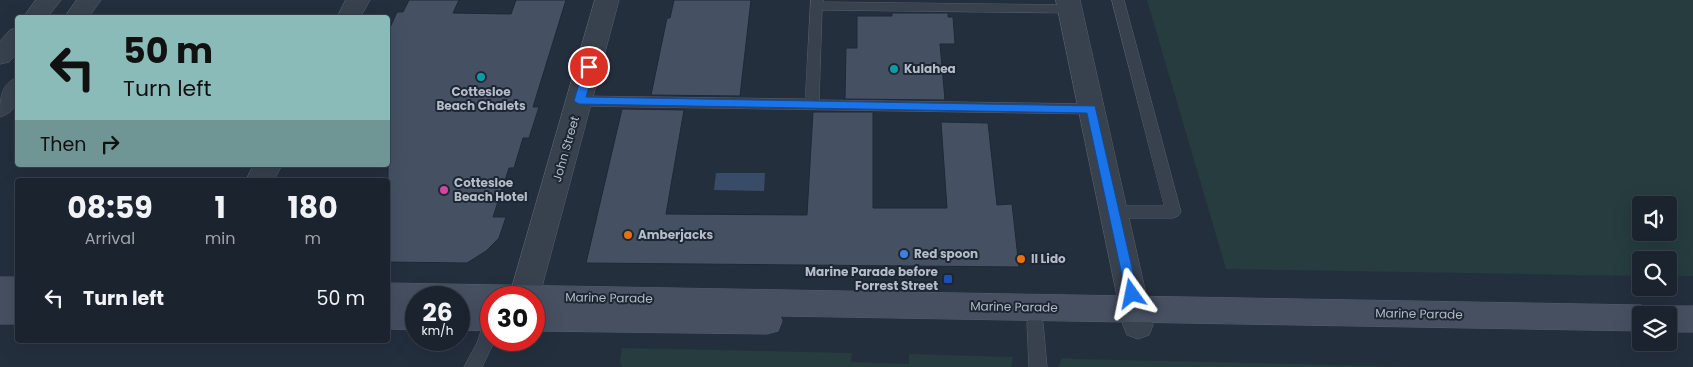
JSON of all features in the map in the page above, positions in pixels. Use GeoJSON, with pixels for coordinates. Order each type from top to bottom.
{"type":"FeatureCollection","features":[{"type":"Feature","properties":{"kind":"main road"},"geometry":{"type":"LineString","coordinates":[[0,290],[15,290]]}},
{"type":"Feature","properties":{"kind":"main road","name":"Marine Parade"},"geometry":{"type":"LineString","coordinates":[[390,296],[480,301]]}},
{"type":"Feature","properties":{"kind":"main road","name":"Marine Parade"},"geometry":{"type":"LineString","coordinates":[[545,304],[1137,317],[1632,334]]}},
{"type":"Feature","properties":{"kind":"main road","name":"Marine Parade"},"geometry":{"type":"LineString","coordinates":[[545,305],[1035,323],[1137,317],[1632,318]]}},
{"type":"Feature","properties":{"kind":"main road"},"geometry":{"type":"LineString","coordinates":[[0,311],[15,311]]}},
{"type":"Feature","properties":{"kind":"main road"},"geometry":{"type":"LineString","coordinates":[[390,316],[405,317]]}},
{"type":"Feature","properties":{"kind":"main road"},"geometry":{"type":"LineString","coordinates":[[1677,319],[1693,319]]}},
{"type":"Feature","properties":{"kind":"main road"},"geometry":{"type":"LineString","coordinates":[[1677,334],[1693,335]]}},
{"type":"Feature","properties":{"kind":"street"},"geometry":{"type":"LineString","coordinates":[[36,15],[49,0]]}},
{"type":"Feature","properties":{"kind":"street"},"geometry":{"type":"LineString","coordinates":[[77,15],[89,0]]}},
{"type":"Feature","properties":{"kind":"street"},"geometry":{"type":"LineString","coordinates":[[350,15],[358,0]]}},
{"type":"Feature","properties":{"kind":"street","name":"John Street"},"geometry":{"type":"LineString","coordinates":[[533,286],[579,101],[608,0]]}},
{"type":"Feature","properties":{"kind":"street"},"geometry":{"type":"LineString","coordinates":[[1069,4],[1137,317]]}},
{"type":"Feature","properties":{"kind":"street"},"geometry":{"type":"LineString","coordinates":[[0,56],[15,39]]}},
{"type":"Feature","properties":{"kind":"street"},"geometry":{"type":"LineString","coordinates":[[0,108],[15,90]]}},
{"type":"Feature","properties":{"kind":"lane"},"geometry":{"type":"LineString","coordinates":[[1114,212],[1173,212],[1118,0]]}},
{"type":"Feature","properties":{"kind":"lane"},"geometry":{"type":"LineString","coordinates":[[812,104],[817,3],[1069,4]]}},
{"type":"Feature","properties":{"kind":"lane"},"geometry":{"type":"LineString","coordinates":[[579,101],[1092,109]]}},
{"type":"Feature","properties":{"kind":"lane"},"geometry":{"type":"LineString","coordinates":[[1035,323],[1038,367]]}},
{"type":"Feature","properties":{"kind":"lane"},"geometry":{"type":"LineString","coordinates":[[473,367],[482,351]]}},
{"type":"Feature","properties":{"kind":"green space"},"geometry":{"type":"Polygon","coordinates":[[[1147,0],[1693,0],[1693,276],[1677,276],[1677,251],[1632,251],[1632,276],[1226,269],[1147,0]]]}},
{"type":"Feature","properties":{"kind":"green space"},"geometry":{"type":"Polygon","coordinates":[[[622,348],[852,353],[851,362],[909,364],[909,354],[1013,357],[1011,367],[622,367],[620,361],[622,348]]]}},
{"type":"Feature","properties":{"kind":"green space"},"geometry":{"type":"Polygon","coordinates":[[[1062,358],[1078,359],[1414,367],[1058,367],[1062,358]]]}},
{"type":"Feature","properties":{"kind":"water"},"geometry":{"type":"Polygon","coordinates":[[[716,173],[765,173],[764,191],[714,190],[716,173]]]}},
{"type":"Feature","properties":{"kind":"building"},"geometry":{"type":"Polygon","coordinates":[[[409,0],[459,0],[453,13],[511,14],[516,0],[566,0],[533,107],[539,107],[529,138],[523,138],[514,168],[509,168],[493,217],[506,217],[499,238],[486,251],[467,263],[390,262],[390,178],[388,178],[388,167],[390,167],[390,28],[397,12],[403,12],[409,0]]]}},
{"type":"Feature","properties":{"kind":"building"},"geometry":{"type":"Polygon","coordinates":[[[674,0],[751,0],[740,96],[651,95],[667,18],[670,18],[674,0]]]}},
{"type":"Feature","properties":{"kind":"building"},"geometry":{"type":"Polygon","coordinates":[[[892,13],[948,13],[948,17],[953,17],[955,44],[940,44],[945,100],[845,99],[846,48],[857,48],[857,16],[892,16],[892,13]]]}},
{"type":"Feature","properties":{"kind":"building"},"geometry":{"type":"Polygon","coordinates":[[[622,109],[684,110],[666,214],[807,215],[813,112],[873,112],[873,208],[947,208],[941,122],[988,123],[997,205],[1012,204],[1019,267],[586,263],[622,109]]]}},
{"type":"Feature","properties":{"kind":"place","name":"Kulahea"},"geometry":{"type":"Point","coordinates":[894,69]}},
{"type":"Feature","properties":{"kind":"place","name":"Cottesloe Beach Chalets"},"geometry":{"type":"Point","coordinates":[481,77]}},
{"type":"Feature","properties":{"kind":"place","name":"Cottesloe Beach Hotel"},"geometry":{"type":"Point","coordinates":[444,190]}},
{"type":"Feature","properties":{"kind":"place","name":"Amberjacks"},"geometry":{"type":"Point","coordinates":[628,235]}},
{"type":"Feature","properties":{"kind":"place","name":"Red spoon"},"geometry":{"type":"Point","coordinates":[904,254]}},
{"type":"Feature","properties":{"kind":"place","name":"Il Lido"},"geometry":{"type":"Point","coordinates":[1021,259]}},
{"type":"Feature","properties":{"kind":"place","name":"Marine Parade before Forrest Street"},"geometry":{"type":"Point","coordinates":[948,279]}},
{"type":"Feature","properties":{"kind":"route"},"geometry":{"type":"LineString","coordinates":[[589,67],[579,101],[1092,109],[1132,294]]}}]}
